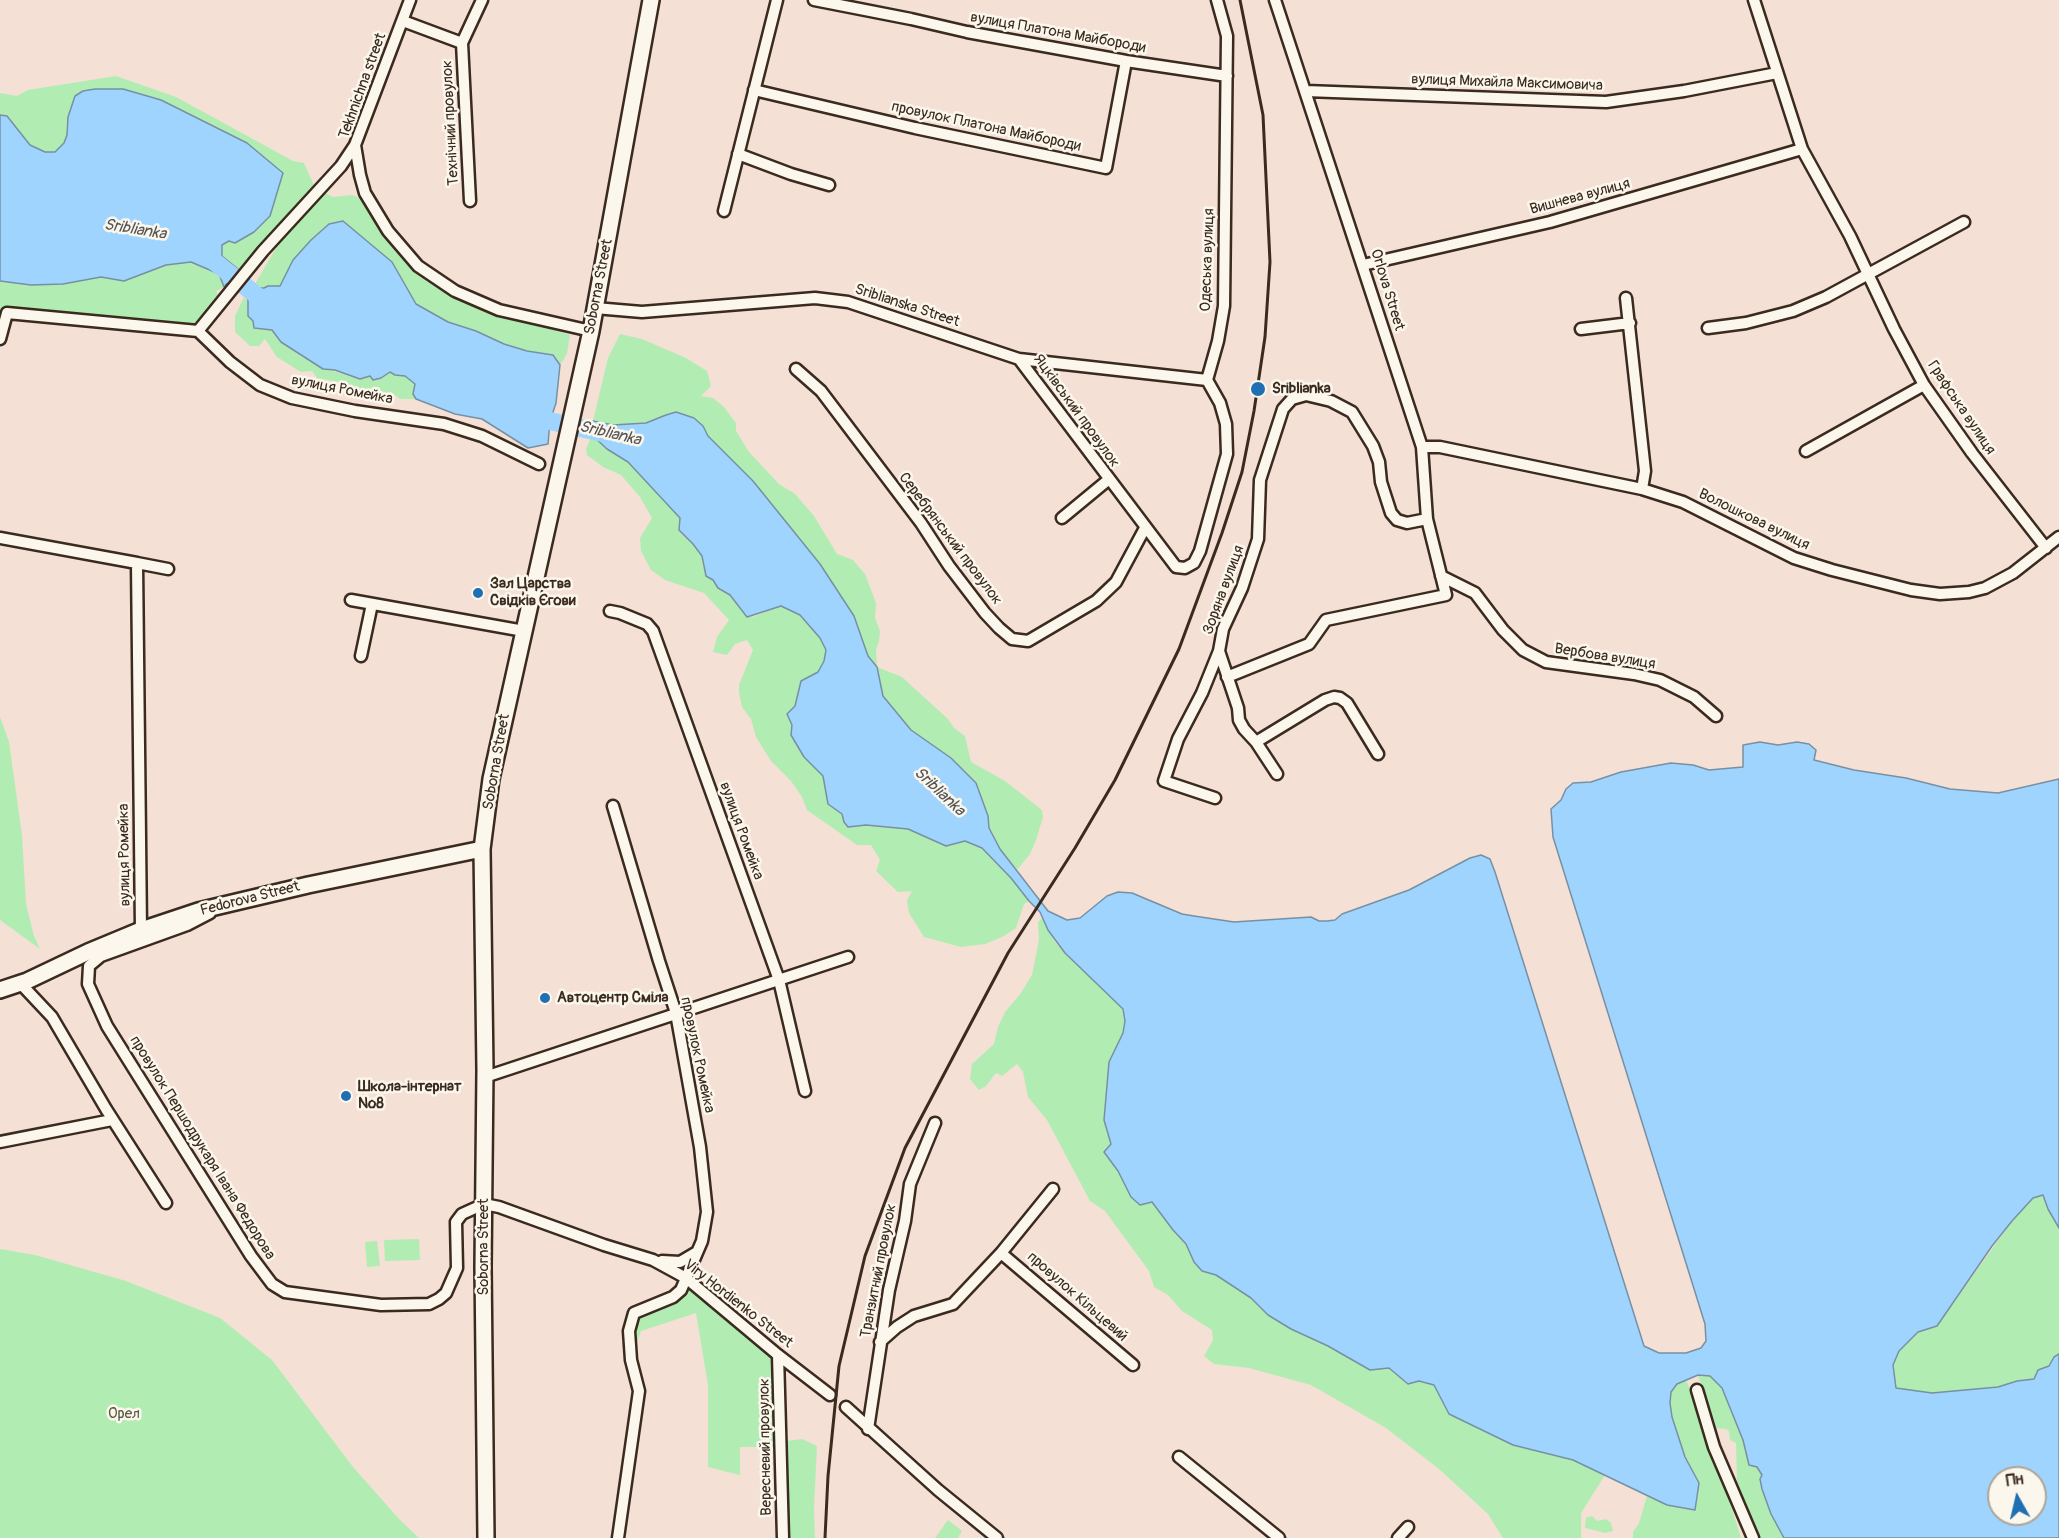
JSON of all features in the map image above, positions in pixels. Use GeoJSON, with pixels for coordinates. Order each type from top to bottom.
{"type":"FeatureCollection","features":[{"type":"Feature","properties":{"kind":"main road","name":"Soborna Street"},"geometry":{"type":"LineString","coordinates":[[486,1538],[483,1267],[485,1077],[483,849],[491,779],[591,331],[651,0]]}},
{"type":"Feature","properties":{"kind":"main road","name":"Fedorova Street"},"geometry":{"type":"LineString","coordinates":[[0,990],[24,983],[141,930],[198,911],[308,885],[483,849]]}},
{"type":"Feature","properties":{"kind":"street","name":"Tekhnichna street"},"geometry":{"type":"LineString","coordinates":[[410,0],[355,145],[365,193],[388,231],[418,266],[454,291],[499,310],[591,331]]}},
{"type":"Feature","properties":{"kind":"street","name":"Технічний провулок"},"geometry":{"type":"LineString","coordinates":[[470,201],[462,44],[482,0]]}},
{"type":"Feature","properties":{"kind":"street"},"geometry":{"type":"LineString","coordinates":[[724,211],[777,0]]}},
{"type":"Feature","properties":{"kind":"street","name":"вулиця Платона Майбороди"},"geometry":{"type":"LineString","coordinates":[[814,0],[967,32],[1126,61],[1227,76]]}},
{"type":"Feature","properties":{"kind":"street","name":"Одеська вулиця"},"geometry":{"type":"LineString","coordinates":[[1207,380],[1218,341],[1224,306],[1227,36],[1217,0]]}},
{"type":"Feature","properties":{"kind":"street","name":"Orlova Street"},"geometry":{"type":"LineString","coordinates":[[1227,676],[1309,644],[1326,620],[1446,596],[1427,519],[1422,447],[1401,389],[1363,265],[1275,0]]}},
{"type":"Feature","properties":{"kind":"street","name":"Графська вулиця"},"geometry":{"type":"LineString","coordinates":[[1754,0],[1802,149],[1869,274],[1894,329],[1924,385],[1972,453],[2055,544]]}},
{"type":"Feature","properties":{"kind":"street","name":"Технічний провулок"},"geometry":{"type":"LineString","coordinates":[[403,21],[462,44]]}},
{"type":"Feature","properties":{"kind":"street","name":"провулок Платона Майбороди"},"geometry":{"type":"LineString","coordinates":[[754,90],[915,128],[1106,168],[1126,61]]}},
{"type":"Feature","properties":{"kind":"street","name":"вулиця Михайла Максимовича"},"geometry":{"type":"LineString","coordinates":[[1306,91],[1606,102],[1684,91],[1777,73]]}},
{"type":"Feature","properties":{"kind":"street"},"geometry":{"type":"LineString","coordinates":[[0,339],[7,313],[198,331],[263,252],[341,166],[355,145]]}},
{"type":"Feature","properties":{"kind":"street","name":"Вишнева вулиця"},"geometry":{"type":"LineString","coordinates":[[1363,265],[1550,222],[1802,149]]}},
{"type":"Feature","properties":{"kind":"street"},"geometry":{"type":"LineString","coordinates":[[738,154],[791,174],[829,184]]}},
{"type":"Feature","properties":{"kind":"street"},"geometry":{"type":"LineString","coordinates":[[1708,328],[1746,323],[1793,311],[1826,297],[1964,222]]}},
{"type":"Feature","properties":{"kind":"street","name":"Sriblianska Street"},"geometry":{"type":"LineString","coordinates":[[595,308],[642,312],[815,298],[848,302],[1019,359],[1207,380]]}},
{"type":"Feature","properties":{"kind":"street"},"geometry":{"type":"LineString","coordinates":[[1626,298],[1645,471],[1642,489]]}},
{"type":"Feature","properties":{"kind":"street"},"geometry":{"type":"LineString","coordinates":[[1581,329],[1630,324]]}},
{"type":"Feature","properties":{"kind":"street","name":"вулиця Ромейка"},"geometry":{"type":"LineString","coordinates":[[198,331],[230,362],[260,385],[292,398],[355,411],[444,424],[482,436],[539,464]]}},
{"type":"Feature","properties":{"kind":"street","name":"Яцківський провулок"},"geometry":{"type":"LineString","coordinates":[[1019,359],[1108,480],[1176,567],[1185,568],[1194,563],[1200,551],[1227,454],[1227,424],[1220,403],[1207,380]]}},
{"type":"Feature","properties":{"kind":"street","name":"Серебрянський провулок"},"geometry":{"type":"LineString","coordinates":[[796,369],[821,391],[921,523],[949,566],[985,612],[1012,639],[1028,641],[1096,602],[1116,582],[1145,528]]}},
{"type":"Feature","properties":{"kind":"street"},"geometry":{"type":"LineString","coordinates":[[1806,451],[1924,385]]}},
{"type":"Feature","properties":{"kind":"street","name":"Зоряна вулиця"},"geometry":{"type":"LineString","coordinates":[[1215,798],[1164,781],[1178,739],[1202,693],[1219,651],[1223,629],[1242,588],[1258,539],[1259,487],[1264,463],[1283,409],[1292,399],[1306,395],[1330,401],[1352,412],[1373,446],[1391,513],[1397,520],[1407,523],[1427,519]]}},
{"type":"Feature","properties":{"kind":"street","name":"Волошкова вулиця"},"geometry":{"type":"LineString","coordinates":[[1422,447],[1440,447],[1642,489],[1683,502],[1794,558],[1911,590],[1940,594],[1969,592],[1985,588],[2013,573],[2055,544]]}},
{"type":"Feature","properties":{"kind":"street","name":"Яцківський провулок"},"geometry":{"type":"LineString","coordinates":[[1062,518],[1108,480]]}},
{"type":"Feature","properties":{"kind":"street"},"geometry":{"type":"LineString","coordinates":[[0,538],[168,569]]}},
{"type":"Feature","properties":{"kind":"street","name":"вулиця Ромейка"},"geometry":{"type":"LineString","coordinates":[[137,563],[141,930]]}},
{"type":"Feature","properties":{"kind":"street","name":"Вербова вулиця"},"geometry":{"type":"LineString","coordinates":[[1441,576],[1475,593],[1503,630],[1523,650],[1546,662],[1634,674],[1660,680],[1694,697],[1716,716]]}},
{"type":"Feature","properties":{"kind":"street"},"geometry":{"type":"LineString","coordinates":[[351,600],[524,631]]}},
{"type":"Feature","properties":{"kind":"street"},"geometry":{"type":"LineString","coordinates":[[361,656],[372,604]]}},
{"type":"Feature","properties":{"kind":"street","name":"вулиця Ромейка"},"geometry":{"type":"LineString","coordinates":[[610,611],[647,624],[653,631],[779,980],[805,1091]]}},
{"type":"Feature","properties":{"kind":"street","name":"Зоряна вулиця"},"geometry":{"type":"LineString","coordinates":[[1219,651],[1238,708],[1239,720],[1277,774]]}},
{"type":"Feature","properties":{"kind":"street"},"geometry":{"type":"LineString","coordinates":[[1256,742],[1325,700],[1340,698],[1347,703],[1378,754]]}},
{"type":"Feature","properties":{"kind":"street","name":"провулок Ромейка"},"geometry":{"type":"LineString","coordinates":[[613,806],[676,1013],[700,1147],[707,1212],[702,1241],[678,1294],[634,1312],[629,1331],[631,1360],[639,1391],[618,1538]]}},
{"type":"Feature","properties":{"kind":"street","name":"провулок Першодрукаря Івана Федорова"},"geometry":{"type":"LineString","coordinates":[[226,905],[187,925],[101,956],[89,966],[88,984],[108,1026],[250,1256],[272,1284],[285,1292],[381,1305],[429,1304],[446,1293],[457,1268],[456,1222],[462,1214],[484,1204]]}},
{"type":"Feature","properties":{"kind":"street"},"geometry":{"type":"LineString","coordinates":[[485,1077],[849,957]]}},
{"type":"Feature","properties":{"kind":"street"},"geometry":{"type":"LineString","coordinates":[[24,983],[52,1017],[112,1120],[166,1203]]}},
{"type":"Feature","properties":{"kind":"street"},"geometry":{"type":"LineString","coordinates":[[0,1142],[112,1120]]}},
{"type":"Feature","properties":{"kind":"street","name":"Транзитний провулок"},"geometry":{"type":"LineString","coordinates":[[868,1429],[880,1342],[905,1221],[910,1184],[934,1123]]}},
{"type":"Feature","properties":{"kind":"street"},"geometry":{"type":"LineString","coordinates":[[880,1342],[914,1316],[953,1304],[1001,1252],[1053,1189]]}},
{"type":"Feature","properties":{"kind":"street","name":"Viry Hordienko Street"},"geometry":{"type":"LineString","coordinates":[[484,1204],[499,1207],[652,1260],[686,1278],[830,1395]]}},
{"type":"Feature","properties":{"kind":"street"},"geometry":{"type":"LineString","coordinates":[[652,1260],[680,1262],[694,1255],[698,1250]]}},
{"type":"Feature","properties":{"kind":"street","name":"провулок Кільцевий"},"geometry":{"type":"LineString","coordinates":[[1001,1252],[1132,1365]]}},
{"type":"Feature","properties":{"kind":"street","name":"Вересневий провулок"},"geometry":{"type":"LineString","coordinates":[[778,1355],[783,1538]]}},
{"type":"Feature","properties":{"kind":"street"},"geometry":{"type":"LineString","coordinates":[[1698,1390],[1714,1447],[1754,1538]]}},
{"type":"Feature","properties":{"kind":"street"},"geometry":{"type":"LineString","coordinates":[[846,1407],[938,1490],[997,1538]]}},
{"type":"Feature","properties":{"kind":"street"},"geometry":{"type":"LineString","coordinates":[[1179,1457],[1279,1538]]}},
{"type":"Feature","properties":{"kind":"street"},"geometry":{"type":"LineString","coordinates":[[1398,1538],[1408,1527]]}},
{"type":"Feature","properties":{"kind":"green space"},"geometry":{"type":"Polygon","coordinates":[[[116,76],[176,97],[293,161],[304,163],[315,188],[333,197],[352,195],[360,198],[424,276],[502,318],[526,321],[570,335],[567,354],[560,365],[553,355],[504,344],[475,330],[448,322],[416,304],[392,262],[343,221],[329,224],[311,240],[293,260],[280,287],[258,288],[255,284],[276,248],[261,245],[238,269],[222,256],[220,250],[224,243],[229,241],[236,243],[254,232],[270,216],[123,89],[83,91],[68,117],[64,143],[55,152],[45,152],[30,145],[7,116],[0,115],[0,93],[17,96],[28,90],[116,76]]]}},
{"type":"Feature","properties":{"kind":"green space"},"geometry":{"type":"Polygon","coordinates":[[[191,262],[219,274],[224,287],[216,291],[221,300],[197,328],[4,309],[0,323],[0,281],[63,284],[101,277],[124,281],[166,265],[191,262]]]}},
{"type":"Feature","properties":{"kind":"green space"},"geometry":{"type":"Polygon","coordinates":[[[244,297],[261,329],[272,330],[281,342],[318,366],[360,379],[370,376],[373,380],[378,379],[390,372],[405,376],[415,384],[413,394],[416,399],[400,399],[391,392],[381,394],[317,378],[312,371],[301,372],[277,357],[265,339],[259,346],[250,346],[235,332],[235,316],[244,297]]]}},
{"type":"Feature","properties":{"kind":"green space"},"geometry":{"type":"Polygon","coordinates":[[[620,334],[642,339],[686,358],[707,371],[711,386],[701,396],[713,398],[724,407],[736,423],[736,431],[749,452],[779,484],[795,494],[814,516],[837,554],[853,560],[865,574],[876,603],[875,618],[880,631],[876,650],[877,667],[868,656],[854,616],[753,481],[708,436],[703,426],[666,415],[646,423],[613,425],[593,421],[608,358],[620,334]]]}},
{"type":"Feature","properties":{"kind":"green space"},"geometry":{"type":"Polygon","coordinates":[[[592,435],[607,449],[628,462],[680,518],[679,524],[683,535],[702,556],[703,567],[718,587],[730,595],[747,617],[781,606],[800,615],[821,639],[826,650],[824,661],[818,672],[801,681],[791,735],[804,757],[823,776],[829,804],[842,814],[847,827],[866,825],[908,829],[946,846],[965,841],[982,848],[1029,901],[1024,904],[1016,928],[985,944],[961,947],[924,937],[909,913],[907,900],[912,891],[898,892],[876,871],[880,860],[871,845],[857,845],[807,810],[802,797],[791,781],[771,761],[756,737],[751,719],[742,707],[739,685],[753,650],[747,640],[735,644],[727,655],[713,652],[717,637],[729,620],[704,593],[665,580],[651,570],[641,551],[640,538],[652,518],[640,497],[621,475],[603,467],[587,455],[586,449],[592,435]]]}},
{"type":"Feature","properties":{"kind":"green space"},"geometry":{"type":"Polygon","coordinates":[[[877,667],[902,677],[965,736],[971,762],[1005,781],[1042,810],[1043,817],[1036,840],[1030,854],[1017,870],[1000,849],[989,828],[988,816],[976,784],[951,758],[911,730],[883,695],[877,667]]]}},
{"type":"Feature","properties":{"kind":"green space"},"geometry":{"type":"Polygon","coordinates":[[[0,717],[9,742],[22,835],[26,904],[34,936],[40,949],[0,920],[0,717]]]}},
{"type":"Feature","properties":{"kind":"green space"},"geometry":{"type":"Polygon","coordinates":[[[1042,918],[1055,942],[1123,1009],[1125,1021],[1123,1033],[1109,1062],[1104,1120],[1111,1145],[1104,1152],[1118,1171],[1131,1197],[1140,1205],[1152,1202],[1186,1244],[1201,1271],[1216,1275],[1251,1298],[1268,1315],[1291,1329],[1328,1346],[1370,1370],[1389,1368],[1408,1384],[1419,1381],[1434,1385],[1449,1414],[1513,1445],[1573,1460],[1605,1475],[1581,1513],[1581,1538],[1503,1538],[1488,1514],[1439,1469],[1386,1428],[1311,1385],[1249,1368],[1214,1364],[1204,1356],[1213,1340],[1212,1330],[1182,1311],[1168,1295],[1154,1287],[1149,1271],[1105,1211],[1090,1201],[1047,1120],[1028,1097],[1023,1072],[1017,1064],[1002,1076],[996,1073],[986,1086],[979,1090],[970,1079],[972,1064],[994,1044],[1005,1012],[1032,975],[1039,940],[1038,922],[1042,918]]]}},
{"type":"Feature","properties":{"kind":"green space"},"geometry":{"type":"Polygon","coordinates":[[[2043,1195],[2059,1228],[2059,1354],[2054,1357],[2050,1366],[2034,1379],[1998,1387],[1932,1393],[1896,1388],[1893,1365],[1899,1351],[1918,1332],[1937,1326],[2012,1221],[2033,1198],[2043,1195]]]}},
{"type":"Feature","properties":{"kind":"green space"},"geometry":{"type":"Polygon","coordinates":[[[419,1239],[420,1260],[385,1261],[384,1240],[419,1239]]]}},
{"type":"Feature","properties":{"kind":"green space"},"geometry":{"type":"Polygon","coordinates":[[[377,1241],[380,1266],[367,1267],[365,1242],[377,1241]]]}},
{"type":"Feature","properties":{"kind":"green space","name":"Орел"},"geometry":{"type":"Polygon","coordinates":[[[0,1249],[35,1255],[126,1281],[220,1318],[272,1360],[353,1467],[419,1538],[0,1538],[0,1249]]]}},
{"type":"Feature","properties":{"kind":"green space"},"geometry":{"type":"Polygon","coordinates":[[[685,1280],[778,1355],[782,1447],[740,1447],[740,1475],[708,1467],[708,1385],[696,1313],[641,1331],[631,1360],[634,1313],[673,1297],[685,1280]]]}},
{"type":"Feature","properties":{"kind":"green space"},"geometry":{"type":"Polygon","coordinates":[[[1698,1375],[1710,1376],[1722,1388],[1743,1440],[1749,1464],[1757,1467],[1763,1475],[1771,1514],[1784,1538],[1759,1538],[1737,1481],[1736,1443],[1730,1440],[1729,1431],[1726,1429],[1713,1428],[1698,1375]]]}},
{"type":"Feature","properties":{"kind":"green space"},"geometry":{"type":"Polygon","coordinates":[[[1686,1380],[1715,1456],[1741,1538],[1633,1538],[1633,1532],[1639,1523],[1647,1496],[1667,1505],[1699,1483],[1685,1457],[1672,1417],[1670,1403],[1671,1392],[1677,1384],[1686,1380]]]}},
{"type":"Feature","properties":{"kind":"green space"},"geometry":{"type":"Polygon","coordinates":[[[802,1439],[817,1446],[815,1538],[789,1538],[787,1441],[802,1439]]]}},
{"type":"Feature","properties":{"kind":"green space"},"geometry":{"type":"Polygon","coordinates":[[[1592,1516],[1597,1521],[1606,1519],[1611,1523],[1613,1531],[1605,1533],[1585,1528],[1586,1518],[1592,1516]]]}},
{"type":"Feature","properties":{"kind":"green space"},"geometry":{"type":"Polygon","coordinates":[[[948,1520],[962,1531],[958,1538],[935,1538],[948,1520]]]}},
{"type":"Feature","properties":{"kind":"water"},"geometry":{"type":"Polygon","coordinates":[[[123,89],[161,100],[247,143],[283,173],[270,216],[254,232],[235,243],[229,241],[222,245],[222,256],[238,269],[224,287],[219,274],[191,262],[166,265],[124,281],[101,277],[63,284],[31,285],[0,281],[0,115],[7,116],[30,145],[45,152],[55,152],[64,143],[67,135],[68,117],[75,96],[83,91],[123,89]]]}},
{"type":"Feature","properties":{"kind":"water"},"geometry":{"type":"Polygon","coordinates":[[[343,221],[392,262],[416,304],[448,322],[476,331],[504,344],[553,355],[560,365],[548,444],[528,448],[482,419],[455,414],[416,399],[413,394],[415,384],[405,376],[390,372],[373,380],[370,376],[360,379],[335,370],[323,369],[281,342],[272,330],[254,328],[253,321],[248,316],[246,292],[255,284],[258,288],[280,286],[293,260],[311,240],[329,224],[343,221]]]}},
{"type":"Feature","properties":{"kind":"water"},"geometry":{"type":"Polygon","coordinates":[[[676,412],[694,418],[703,426],[708,436],[753,481],[820,564],[854,616],[868,656],[877,667],[883,696],[911,730],[951,758],[976,783],[988,816],[989,828],[1000,849],[1048,911],[1067,920],[1080,918],[1107,896],[1118,892],[1132,893],[1182,914],[1234,922],[1311,917],[1319,921],[1327,921],[1335,920],[1342,914],[1409,890],[1470,858],[1481,855],[1490,859],[1644,1346],[1659,1353],[1686,1353],[1701,1348],[1706,1341],[1705,1324],[1553,837],[1551,809],[1561,800],[1566,789],[1573,783],[1591,782],[1621,772],[1671,763],[1693,765],[1709,770],[1743,767],[1743,745],[1760,742],[1778,745],[1797,742],[1809,744],[1816,750],[1814,760],[1950,789],[1998,793],[2059,779],[2059,1228],[2043,1195],[2033,1198],[1992,1246],[1937,1326],[1918,1332],[1899,1351],[1893,1365],[1896,1388],[1932,1393],[1998,1387],[2034,1379],[2038,1370],[2049,1366],[2054,1357],[2059,1354],[2059,1538],[1784,1538],[1771,1514],[1762,1489],[1760,1479],[1762,1475],[1757,1467],[1749,1465],[1743,1440],[1722,1388],[1710,1376],[1698,1375],[1677,1384],[1671,1392],[1672,1417],[1685,1457],[1699,1483],[1695,1510],[1667,1505],[1573,1460],[1513,1445],[1449,1414],[1434,1385],[1419,1381],[1408,1384],[1389,1368],[1370,1370],[1328,1346],[1291,1329],[1268,1315],[1251,1298],[1216,1275],[1202,1271],[1194,1262],[1186,1244],[1152,1202],[1140,1205],[1131,1197],[1118,1171],[1104,1152],[1111,1144],[1104,1120],[1109,1062],[1123,1033],[1125,1021],[1123,1009],[1065,953],[1048,930],[1040,912],[982,848],[965,841],[946,846],[908,829],[866,825],[848,827],[842,814],[828,804],[823,776],[804,757],[791,735],[792,725],[787,714],[795,706],[801,681],[818,672],[824,661],[826,650],[820,638],[800,615],[781,606],[747,617],[730,595],[718,588],[713,580],[706,576],[702,556],[679,530],[680,518],[628,462],[607,449],[592,435],[593,421],[613,425],[646,423],[676,412]]]}},
{"type":"Feature","properties":{"kind":"waterway","name":"Sriblianka"},"geometry":{"type":"LineString","coordinates":[[215,262],[269,303]]}},
{"type":"Feature","properties":{"kind":"waterway","name":"Sriblianka"},"geometry":{"type":"LineString","coordinates":[[527,411],[550,421],[616,436]]}},
{"type":"Feature","properties":{"kind":"railway"},"geometry":{"type":"LineString","coordinates":[[825,1538],[828,1476],[839,1366],[865,1256],[905,1148],[1008,953],[1115,780],[1179,649],[1242,472],[1265,337],[1270,262],[1263,115],[1240,0]]}},
{"type":"Feature","properties":{"kind":"place","name":"Sriblianka"},"geometry":{"type":"Point","coordinates":[1258,389]}},
{"type":"Feature","properties":{"kind":"place","name":"Зал Царства Свідків Єгови"},"geometry":{"type":"Point","coordinates":[478,593]}},
{"type":"Feature","properties":{"kind":"place","name":"Автоцентр Сміла"},"geometry":{"type":"Point","coordinates":[545,998]}},
{"type":"Feature","properties":{"kind":"place","name":"Школа-інтернат №8"},"geometry":{"type":"Point","coordinates":[346,1096]}}]}
